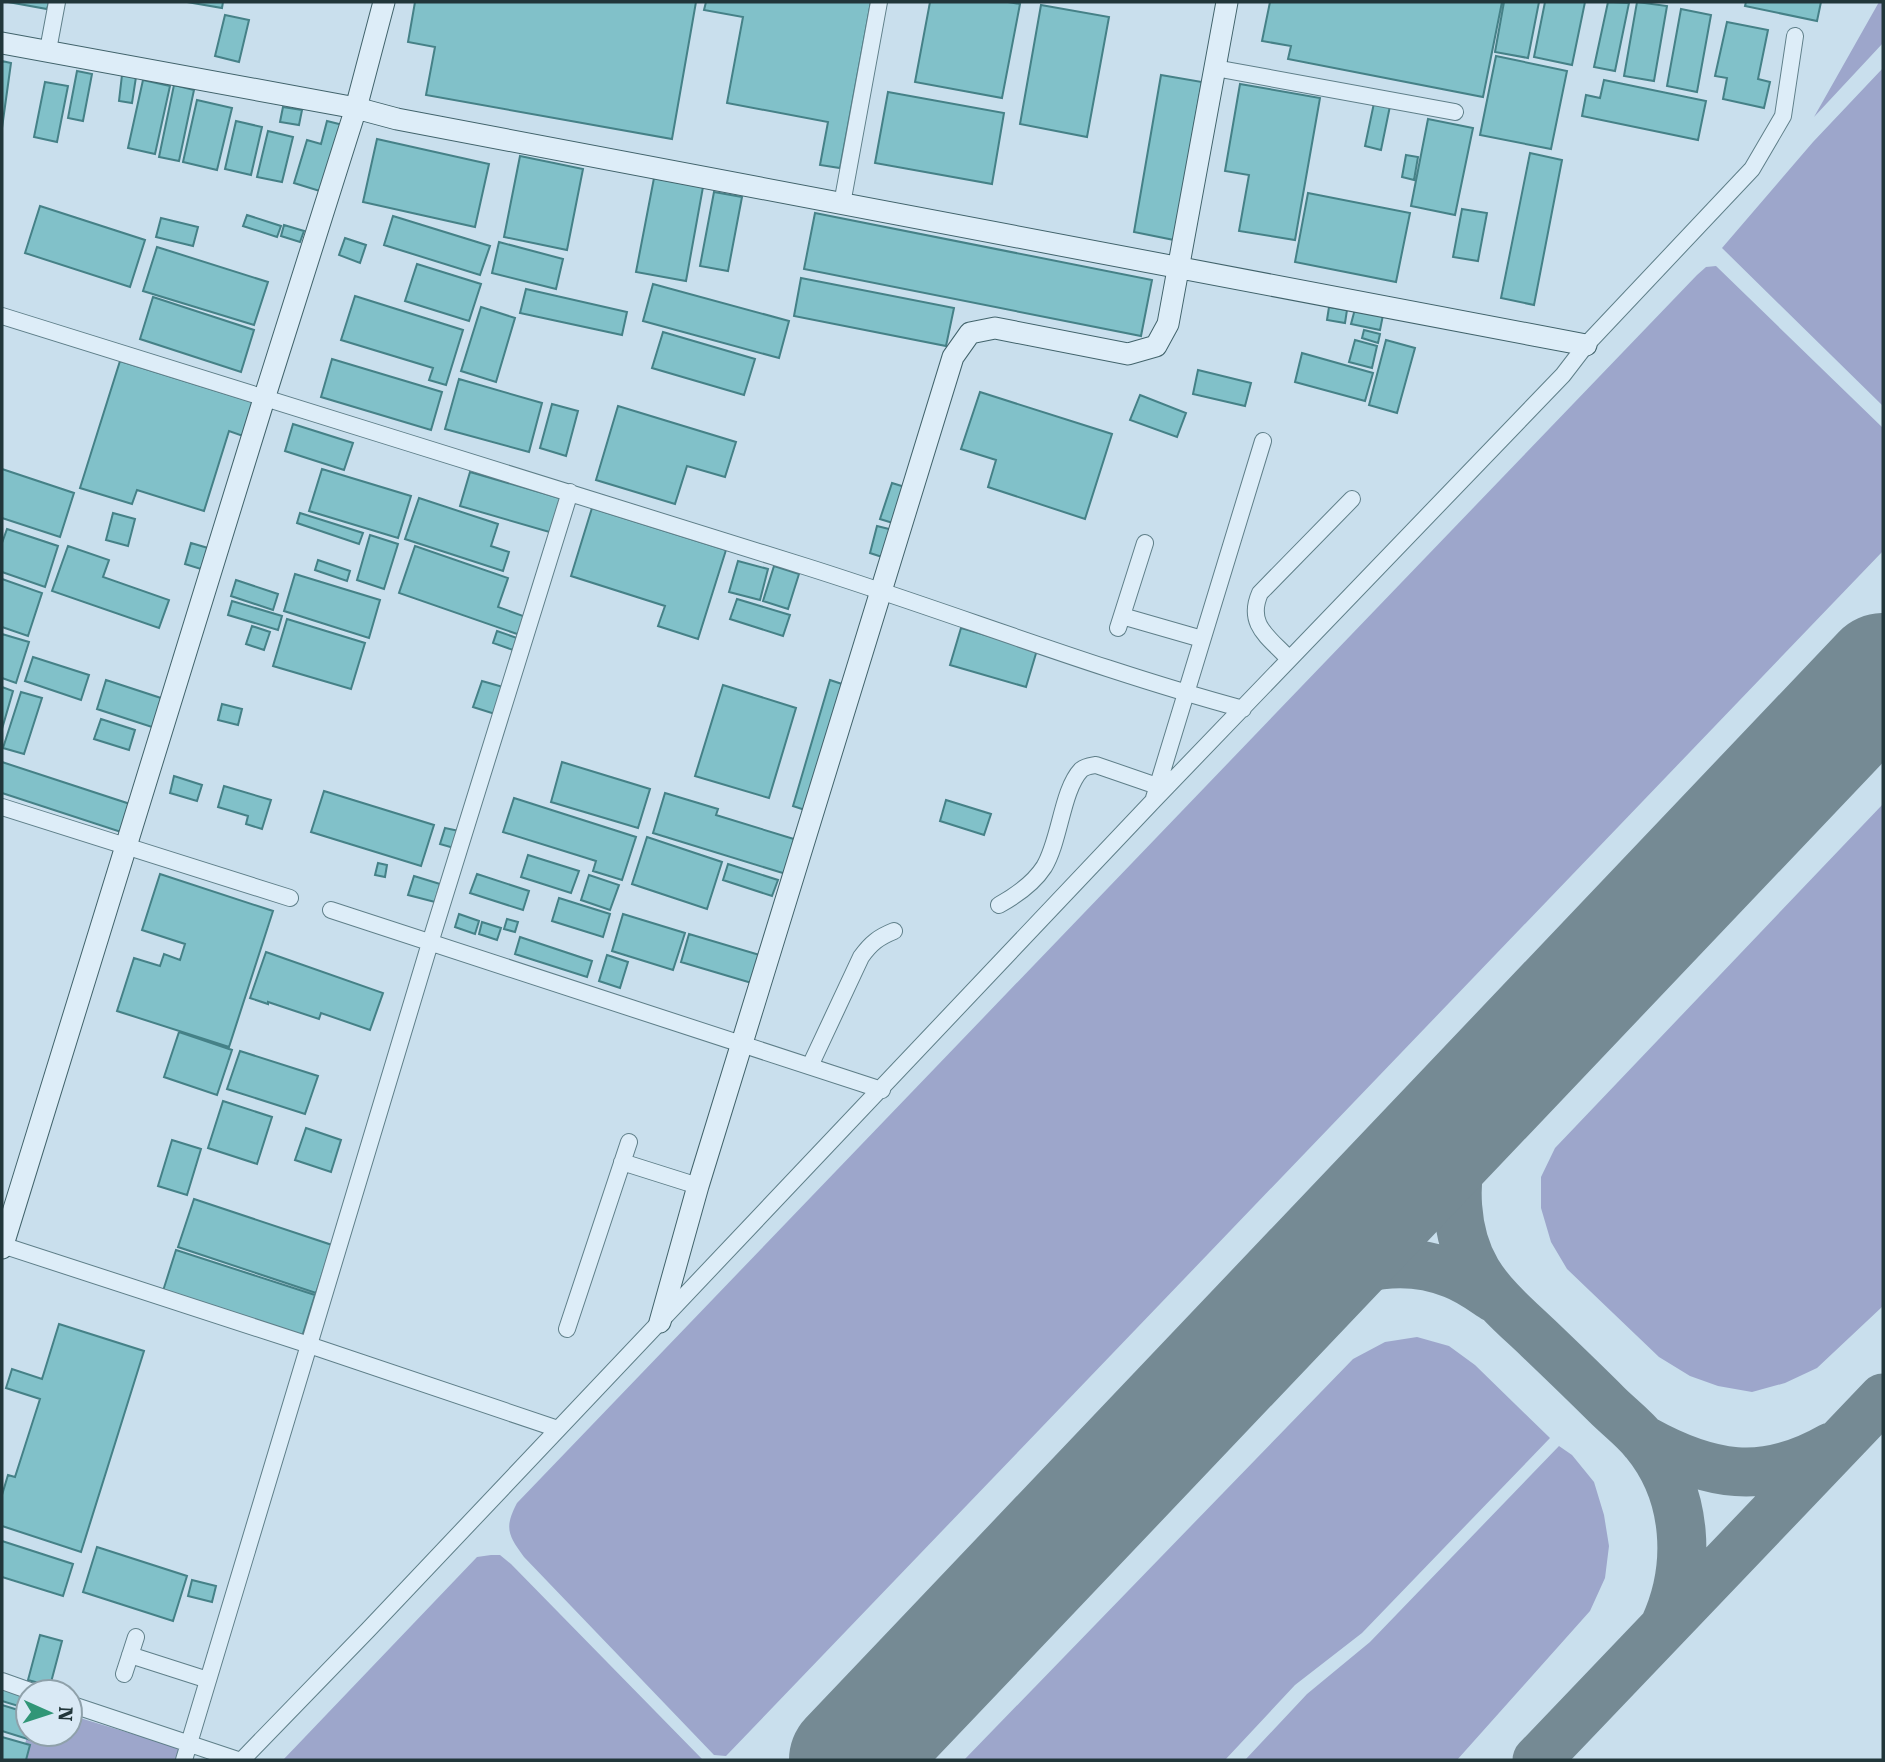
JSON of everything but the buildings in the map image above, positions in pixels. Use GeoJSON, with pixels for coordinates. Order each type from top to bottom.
{"type":"FeatureCollection","features":[{"type":"Feature","properties":{"kind":"street"},"geometry":{"type":"LineString","coordinates":[[48,50],[57,2]]}},
{"type":"Feature","properties":{"kind":"street"},"geometry":{"type":"LineString","coordinates":[[384,2],[356,108],[2,1247],[309,1345],[558,1429]]}},
{"type":"Feature","properties":{"kind":"street"},"geometry":{"type":"LineString","coordinates":[[842,204],[879,2]]}},
{"type":"Feature","properties":{"kind":"street"},"geometry":{"type":"LineString","coordinates":[[660,1322],[698,1186],[953,357],[970,333],[995,328],[1128,354],[1156,346],[1168,324],[1227,2]]}},
{"type":"Feature","properties":{"kind":"street"},"geometry":{"type":"LineString","coordinates":[[84,1710],[186,1752],[240,1760],[882,1090],[1156,793],[1242,709],[1563,375],[1586,345],[1752,169],[1783,116],[1795,36]]}},
{"type":"Feature","properties":{"kind":"street"},"geometry":{"type":"LineString","coordinates":[[2,43],[356,108],[397,119],[1099,252],[1178,270],[1586,345]]}},
{"type":"Feature","properties":{"kind":"street"},"geometry":{"type":"LineString","coordinates":[[1215,68],[1455,111]]}},
{"type":"Feature","properties":{"kind":"street"},"geometry":{"type":"LineString","coordinates":[[2,316],[880,590],[1185,694],[1242,709]]}},
{"type":"Feature","properties":{"kind":"street"},"geometry":{"type":"LineString","coordinates":[[1156,793],[1263,441]]}},
{"type":"Feature","properties":{"kind":"street"},"geometry":{"type":"LineString","coordinates":[[186,1752],[430,943],[570,492]]}},
{"type":"Feature","properties":{"kind":"street"},"geometry":{"type":"LineString","coordinates":[[1290,659],[1256,623],[1256,603],[1260,593],[1353,499]]}},
{"type":"Feature","properties":{"kind":"street"},"geometry":{"type":"LineString","coordinates":[[1145,543],[1120,622],[1202,639]]}},
{"type":"Feature","properties":{"kind":"street"},"geometry":{"type":"LineString","coordinates":[[999,905],[1019,894],[1034,881],[1045,865],[1072,784],[1080,771],[1087,766],[1096,765],[1156,793]]}},
{"type":"Feature","properties":{"kind":"street"},"geometry":{"type":"LineString","coordinates":[[2,807],[290,898]]}},
{"type":"Feature","properties":{"kind":"street"},"geometry":{"type":"LineString","coordinates":[[331,910],[882,1090]]}},
{"type":"Feature","properties":{"kind":"street"},"geometry":{"type":"LineString","coordinates":[[810,1066],[861,957],[870,944],[894,931]]}},
{"type":"Feature","properties":{"kind":"street"},"geometry":{"type":"LineString","coordinates":[[567,1329],[629,1142]]}},
{"type":"Feature","properties":{"kind":"street"},"geometry":{"type":"LineString","coordinates":[[622,1162],[698,1186]]}},
{"type":"Feature","properties":{"kind":"street"},"geometry":{"type":"LineString","coordinates":[[124,1674],[136,1637]]}},
{"type":"Feature","properties":{"kind":"street"},"geometry":{"type":"LineString","coordinates":[[130,1655],[208,1680]]}},
{"type":"Feature","properties":{"kind":"shaded area"},"geometry":{"type":"Polygon","coordinates":[[[1879,2],[1883,2],[1883,43],[1814,117],[1879,2]]]}},
{"type":"Feature","properties":{"kind":"shaded area"},"geometry":{"type":"Polygon","coordinates":[[[1883,68],[1883,406],[1722,248],[1813,142],[1883,68]]]}},
{"type":"Feature","properties":{"kind":"shaded area"},"geometry":{"type":"Polygon","coordinates":[[[1716,266],[1883,428],[1883,551],[726,1756],[714,1755],[524,1557],[511,1537],[509,1525],[517,1503],[1697,275],[1706,267],[1716,266]]]}},
{"type":"Feature","properties":{"kind":"shaded area"},"geometry":{"type":"Polygon","coordinates":[[[1883,804],[1883,1306],[1817,1368],[1785,1383],[1752,1392],[1718,1386],[1690,1376],[1659,1357],[1567,1269],[1551,1242],[1541,1208],[1541,1177],[1555,1148],[1883,804]]]}},
{"type":"Feature","properties":{"kind":"shaded area"},"geometry":{"type":"Polygon","coordinates":[[[1417,1337],[1449,1346],[1475,1365],[1550,1438],[1362,1633],[1295,1685],[1225,1760],[964,1760],[1353,1359],[1385,1342],[1417,1337]]]}},
{"type":"Feature","properties":{"kind":"shaded area"},"geometry":{"type":"Polygon","coordinates":[[[1559,1446],[1572,1455],[1594,1482],[1604,1515],[1609,1546],[1605,1578],[1590,1611],[1457,1760],[1245,1760],[1307,1694],[1370,1642],[1559,1446]]]}},
{"type":"Feature","properties":{"kind":"shaded area"},"geometry":{"type":"Polygon","coordinates":[[[500,1555],[511,1564],[703,1760],[283,1760],[477,1557],[500,1555]]]}},
{"type":"Feature","properties":{"kind":"shaded area"},"geometry":{"type":"Polygon","coordinates":[[[84,1719],[179,1748],[175,1760],[20,1760],[24,1748],[84,1748],[84,1719]]]}},
{"type":"Feature","properties":{"kind":"taxiway"},"geometry":{"type":"LineString","coordinates":[[1496,1082],[1472,1123],[1462,1154],[1457,1189],[1464,1241],[1477,1272],[1498,1299],[1636,1432],[1659,1462],[1670,1484],[1677,1508],[1682,1556],[1673,1604],[1664,1627]]}},
{"type":"Feature","properties":{"kind":"taxiway"},"geometry":{"type":"LineString","coordinates":[[1279,1310],[1319,1285],[1362,1269],[1384,1265],[1430,1267],[1470,1282],[1496,1299]]}},
{"type":"Feature","properties":{"kind":"taxiway"},"geometry":{"type":"LineString","coordinates":[[1537,1760],[1883,1398]]}},
{"type":"Feature","properties":{"kind":"taxiway"},"geometry":{"type":"LineString","coordinates":[[1644,1440],[1691,1462],[1736,1472],[1782,1467],[1831,1447]]}},
{"type":"Feature","properties":{"kind":"taxiway"},"geometry":{"type":"LineString","coordinates":[[860,1760],[868,1741]]}},
{"type":"Feature","properties":{"kind":"runway"},"geometry":{"type":"LineString","coordinates":[[850,1760],[1883,674]]}}]}
